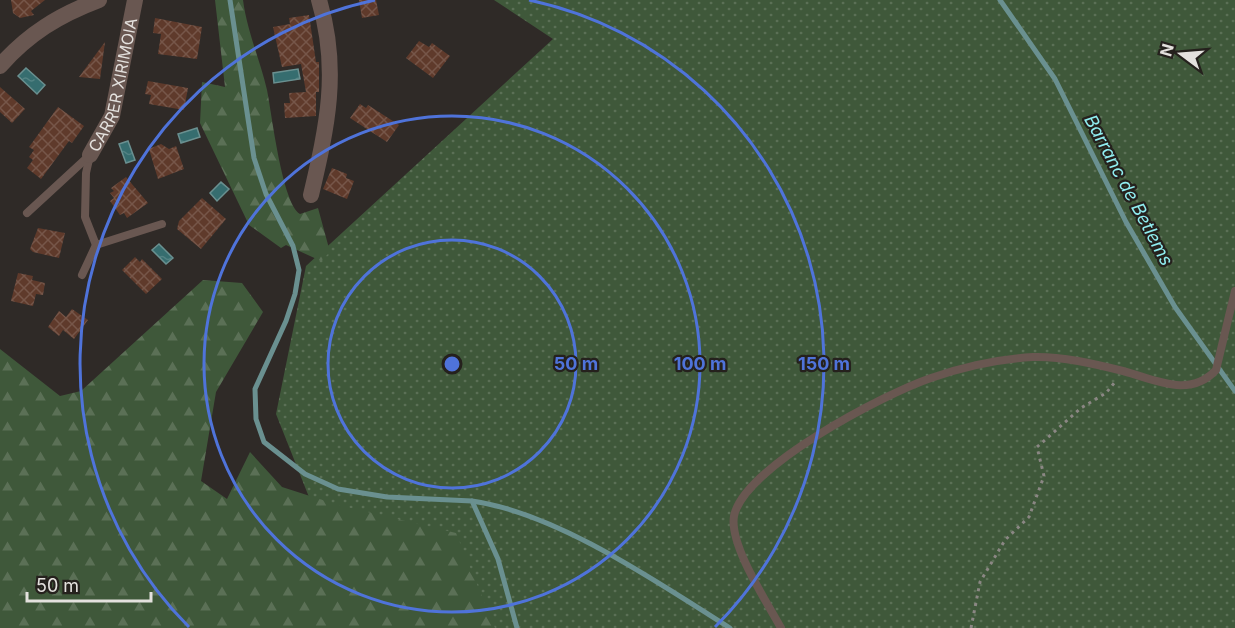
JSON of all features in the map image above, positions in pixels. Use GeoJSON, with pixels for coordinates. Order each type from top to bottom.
{"type":"FeatureCollection","features":[{"type":"Feature","properties":{"kind":"street"},"geometry":{"type":"LineString","coordinates":[[0,66],[16,48],[49,22],[99,0]]}},
{"type":"Feature","properties":{"kind":"street","name":"CARRER XIRIMOIA"},"geometry":{"type":"LineString","coordinates":[[90,154],[112,116],[135,0]]}},
{"type":"Feature","properties":{"kind":"street"},"geometry":{"type":"LineString","coordinates":[[311,195],[328,120],[331,82],[329,47],[319,0]]}},
{"type":"Feature","properties":{"kind":"lane","name":"CARRER XIRIMOIA"},"geometry":{"type":"LineString","coordinates":[[27,213],[90,154]]}},
{"type":"Feature","properties":{"kind":"lane"},"geometry":{"type":"LineString","coordinates":[[82,275],[96,245],[85,216],[86,173],[90,154]]}},
{"type":"Feature","properties":{"kind":"lane"},"geometry":{"type":"LineString","coordinates":[[96,245],[162,224]]}},
{"type":"Feature","properties":{"kind":"lane"},"geometry":{"type":"LineString","coordinates":[[781,628],[743,556],[735,534],[734,518],[739,502],[759,477],[826,431],[878,401],[931,378],[963,369],[1036,357],[1123,371],[1178,386],[1197,384],[1211,376],[1216,370],[1235,291]]}},
{"type":"Feature","properties":{"kind":"path"},"geometry":{"type":"LineString","coordinates":[[971,628],[980,582],[1005,540],[1029,517],[1044,476],[1037,447],[1081,408],[1106,393],[1123,371]]}},
{"type":"Feature","properties":{"kind":"green space"},"geometry":{"type":"Polygon","coordinates":[[[215,0],[243,0],[247,23],[267,90],[288,193],[300,214],[318,208],[330,252],[321,261],[286,245],[281,248],[249,225],[200,123],[202,82],[225,87],[215,0]]]}},
{"type":"Feature","properties":{"kind":"green space"},"geometry":{"type":"Polygon","coordinates":[[[494,0],[1235,0],[1235,628],[361,628],[276,414],[306,266],[553,39],[494,0]]]}},
{"type":"Feature","properties":{"kind":"green space"},"geometry":{"type":"Polygon","coordinates":[[[203,280],[242,283],[263,312],[216,392],[201,481],[227,499],[250,452],[282,487],[338,505],[456,533],[495,628],[0,628],[0,349],[60,396],[81,391],[203,280]]]}},
{"type":"Feature","properties":{"kind":"water"},"geometry":{"type":"Polygon","coordinates":[[[26,68],[45,85],[37,94],[18,76],[26,68]]]}},
{"type":"Feature","properties":{"kind":"water"},"geometry":{"type":"Polygon","coordinates":[[[298,69],[300,79],[274,83],[273,73],[298,69]]]}},
{"type":"Feature","properties":{"kind":"water"},"geometry":{"type":"Polygon","coordinates":[[[197,128],[200,137],[181,143],[178,134],[197,128]]]}},
{"type":"Feature","properties":{"kind":"water"},"geometry":{"type":"Polygon","coordinates":[[[128,141],[135,160],[126,163],[119,144],[128,141]]]}},
{"type":"Feature","properties":{"kind":"water"},"geometry":{"type":"Polygon","coordinates":[[[221,182],[229,189],[217,201],[210,193],[221,182]]]}},
{"type":"Feature","properties":{"kind":"water"},"geometry":{"type":"Polygon","coordinates":[[[159,244],[173,258],[166,264],[152,250],[159,244]]]}},
{"type":"Feature","properties":{"kind":"building"},"geometry":{"type":"Polygon","coordinates":[[[11,0],[45,0],[31,11],[34,15],[20,18],[13,13],[11,0]]]}},
{"type":"Feature","properties":{"kind":"building"},"geometry":{"type":"Polygon","coordinates":[[[359,0],[376,0],[379,15],[362,18],[359,0]]]}},
{"type":"Feature","properties":{"kind":"building"},"geometry":{"type":"Polygon","coordinates":[[[309,15],[316,62],[319,62],[316,116],[285,118],[284,103],[290,103],[289,93],[306,92],[301,64],[282,67],[273,27],[290,24],[289,18],[309,15]]]}},
{"type":"Feature","properties":{"kind":"building"},"geometry":{"type":"Polygon","coordinates":[[[155,18],[202,27],[197,59],[158,54],[161,34],[153,33],[155,18]]]}},
{"type":"Feature","properties":{"kind":"building"},"geometry":{"type":"Polygon","coordinates":[[[419,41],[429,47],[432,43],[450,56],[433,78],[406,58],[419,41]]]}},
{"type":"Feature","properties":{"kind":"building"},"geometry":{"type":"Polygon","coordinates":[[[105,42],[100,79],[79,77],[105,42]]]}},
{"type":"Feature","properties":{"kind":"building"},"geometry":{"type":"Polygon","coordinates":[[[148,81],[188,88],[184,110],[149,104],[151,95],[145,94],[148,81]]]}},
{"type":"Feature","properties":{"kind":"building"},"geometry":{"type":"Polygon","coordinates":[[[0,87],[25,109],[12,123],[0,112],[0,87]]]}},
{"type":"Feature","properties":{"kind":"building"},"geometry":{"type":"Polygon","coordinates":[[[360,104],[366,108],[368,105],[399,125],[387,142],[350,118],[360,104]]]}},
{"type":"Feature","properties":{"kind":"building"},"geometry":{"type":"Polygon","coordinates":[[[58,107],[84,126],[72,143],[69,141],[41,179],[27,168],[33,160],[29,157],[34,150],[29,147],[58,107]]]}},
{"type":"Feature","properties":{"kind":"building"},"geometry":{"type":"Polygon","coordinates":[[[161,144],[169,149],[176,146],[184,169],[158,179],[149,149],[161,144]]]}},
{"type":"Feature","properties":{"kind":"building"},"geometry":{"type":"Polygon","coordinates":[[[332,168],[347,174],[346,178],[354,181],[347,199],[323,189],[332,168]]]}},
{"type":"Feature","properties":{"kind":"building"},"geometry":{"type":"Polygon","coordinates":[[[126,177],[148,203],[127,218],[124,213],[120,215],[110,201],[114,198],[110,193],[114,191],[111,188],[126,177]]]}},
{"type":"Feature","properties":{"kind":"building"},"geometry":{"type":"Polygon","coordinates":[[[202,198],[226,219],[201,249],[177,229],[179,221],[202,198]]]}},
{"type":"Feature","properties":{"kind":"building"},"geometry":{"type":"Polygon","coordinates":[[[38,228],[65,233],[59,258],[33,252],[30,249],[38,228]]]}},
{"type":"Feature","properties":{"kind":"building"},"geometry":{"type":"Polygon","coordinates":[[[135,257],[140,262],[142,259],[162,279],[146,294],[122,270],[135,257]]]}},
{"type":"Feature","properties":{"kind":"building"},"geometry":{"type":"Polygon","coordinates":[[[18,273],[33,276],[32,280],[45,283],[43,295],[36,294],[33,306],[11,301],[18,273]]]}},
{"type":"Feature","properties":{"kind":"building"},"geometry":{"type":"Polygon","coordinates":[[[72,309],[88,320],[74,339],[63,330],[59,336],[48,327],[59,311],[66,317],[72,309]]]}},
{"type":"Feature","properties":{"kind":"waterway"},"geometry":{"type":"LineString","coordinates":[[230,0],[254,158],[266,194],[293,246],[299,270],[295,294],[286,321],[255,389],[256,419],[264,442],[305,474],[338,489],[387,497],[472,501],[498,559],[517,628]]}},
{"type":"Feature","properties":{"kind":"waterway","name":"Barranc de Betlems"},"geometry":{"type":"LineString","coordinates":[[1000,0],[1055,79],[1126,222],[1175,307],[1235,391]]}},
{"type":"Feature","properties":{"kind":"waterway"},"geometry":{"type":"LineString","coordinates":[[472,501],[538,519],[572,534],[639,571],[730,628]]}}]}
